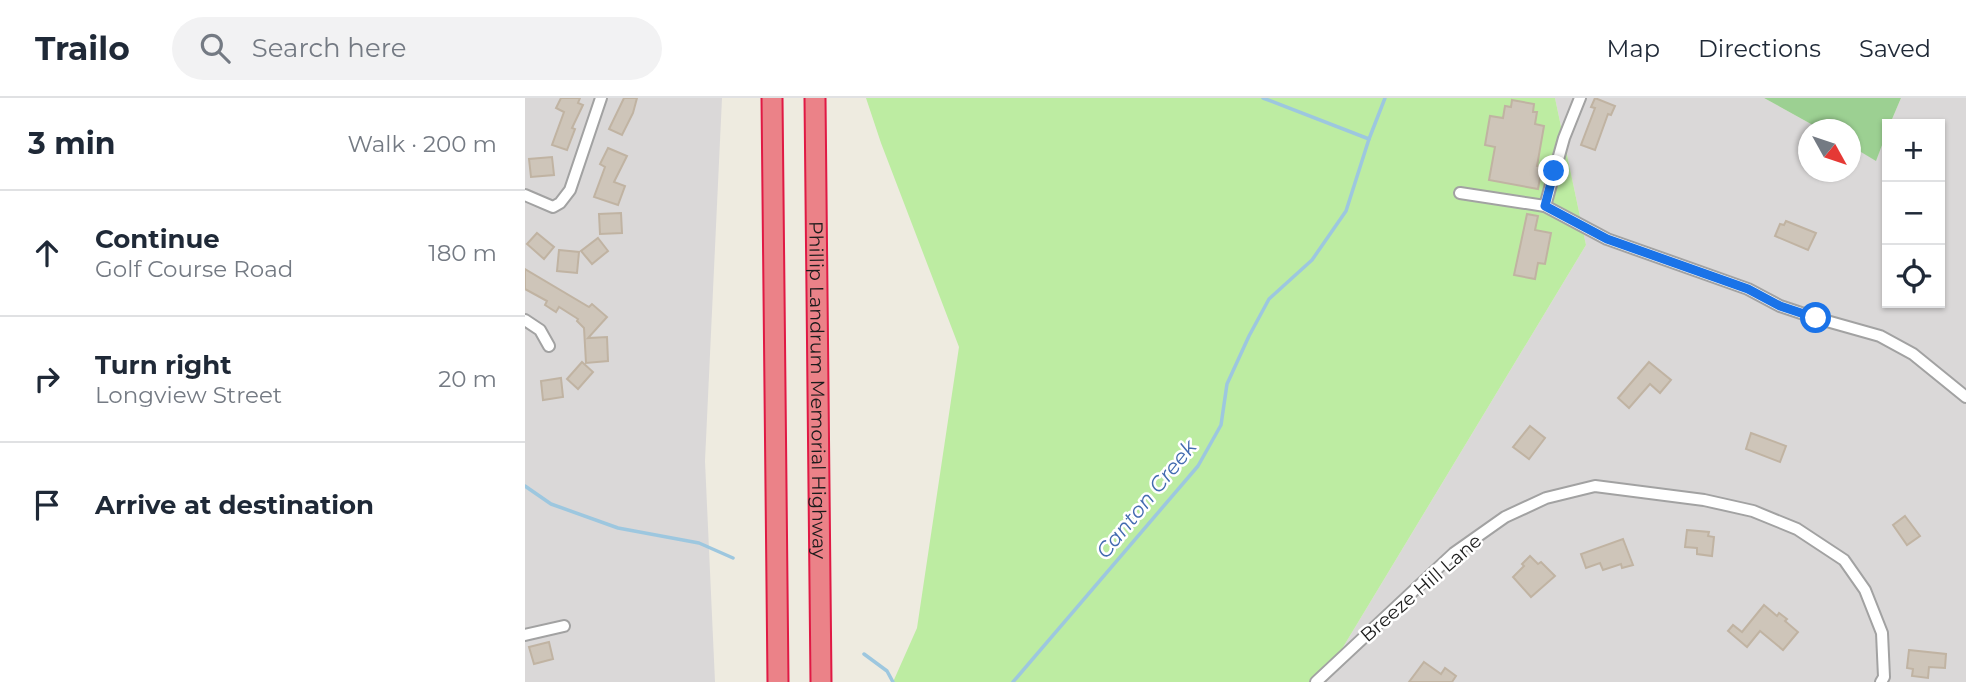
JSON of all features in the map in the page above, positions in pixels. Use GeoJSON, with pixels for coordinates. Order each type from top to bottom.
{"type":"FeatureCollection","features":[{"type":"Feature","properties":{"kind":"highway"},"geometry":{"type":"LineString","coordinates":[[772,98],[778,682]]}},
{"type":"Feature","properties":{"kind":"highway","name":"Phillip Landrum Memorial Highway"},"geometry":{"type":"LineString","coordinates":[[815,98],[821,682]]}},
{"type":"Feature","properties":{"kind":"highway"},"geometry":{"type":"LineString","coordinates":[[819,580],[832,682]]}},
{"type":"Feature","properties":{"kind":"street"},"geometry":{"type":"LineString","coordinates":[[525,195],[553,207],[560,203],[570,190],[601,98]]}},
{"type":"Feature","properties":{"kind":"street"},"geometry":{"type":"LineString","coordinates":[[1545,206],[1564,138],[1580,98]]}},
{"type":"Feature","properties":{"kind":"street"},"geometry":{"type":"LineString","coordinates":[[1460,193],[1545,206],[1607,239],[1748,289],[1780,306],[1887,339],[1913,354],[1966,397]]}},
{"type":"Feature","properties":{"kind":"street"},"geometry":{"type":"LineString","coordinates":[[525,320],[540,330],[549,346]]}},
{"type":"Feature","properties":{"kind":"street","name":"Breeze Hill Lane"},"geometry":{"type":"LineString","coordinates":[[1316,682],[1454,554],[1505,517],[1546,498],[1595,486],[1704,500],[1753,511],[1797,528],[1844,560],[1865,590],[1882,633],[1884,677],[1881,682]]}},
{"type":"Feature","properties":{"kind":"street"},"geometry":{"type":"LineString","coordinates":[[525,635],[563,626]]}},
{"type":"Feature","properties":{"kind":"shaded area"},"geometry":{"type":"Polygon","coordinates":[[[525,98],[722,98],[705,461],[715,682],[525,682],[525,98]]]}},
{"type":"Feature","properties":{"kind":"shaded area"},"geometry":{"type":"Polygon","coordinates":[[[1555,98],[1764,98],[1802,119],[1798,119],[1798,182],[1861,182],[1861,152],[1876,160],[1882,145],[1882,308],[1945,308],[1945,119],[1892,119],[1901,98],[1966,98],[1966,682],[1322,682],[1586,245],[1555,98]]]}},
{"type":"Feature","properties":{"kind":"green space"},"geometry":{"type":"Polygon","coordinates":[[[866,98],[1555,98],[1586,245],[1322,682],[893,682],[917,628],[959,347],[866,98]]]}},
{"type":"Feature","properties":{"kind":"green space"},"geometry":{"type":"Polygon","coordinates":[[[1764,98],[1901,98],[1892,119],[1882,119],[1882,145],[1876,161],[1861,152],[1861,119],[1802,119],[1764,98]]]}},
{"type":"Feature","properties":{"kind":"building"},"geometry":{"type":"Polygon","coordinates":[[[561,98],[580,98],[578,103],[583,105],[572,128],[575,129],[567,150],[552,145],[564,112],[556,108],[561,98]]]}},
{"type":"Feature","properties":{"kind":"building"},"geometry":{"type":"Polygon","coordinates":[[[624,98],[637,98],[622,135],[609,129],[624,98]]]}},
{"type":"Feature","properties":{"kind":"building"},"geometry":{"type":"Polygon","coordinates":[[[1595,98],[1615,106],[1611,115],[1608,114],[1595,150],[1581,145],[1595,108],[1591,107],[1595,98]]]}},
{"type":"Feature","properties":{"kind":"building"},"geometry":{"type":"Polygon","coordinates":[[[1512,100],[1534,104],[1533,112],[1537,112],[1535,124],[1544,126],[1537,166],[1542,167],[1538,189],[1489,180],[1495,147],[1485,145],[1490,116],[1503,118],[1505,106],[1511,107],[1512,100]]]}},
{"type":"Feature","properties":{"kind":"building"},"geometry":{"type":"Polygon","coordinates":[[[608,148],[627,156],[614,182],[625,186],[618,205],[594,197],[605,167],[600,164],[608,148]]]}},
{"type":"Feature","properties":{"kind":"building"},"geometry":{"type":"Polygon","coordinates":[[[552,157],[554,175],[531,177],[529,159],[552,157]]]}},
{"type":"Feature","properties":{"kind":"building"},"geometry":{"type":"Polygon","coordinates":[[[621,213],[622,233],[600,234],[599,214],[621,213]]]}},
{"type":"Feature","properties":{"kind":"building"},"geometry":{"type":"Polygon","coordinates":[[[1527,214],[1538,216],[1535,230],[1551,233],[1545,264],[1538,263],[1535,279],[1514,275],[1527,214]]]}},
{"type":"Feature","properties":{"kind":"building"},"geometry":{"type":"Polygon","coordinates":[[[1786,221],[1816,233],[1808,250],[1775,236],[1780,224],[1784,225],[1786,221]]]}},
{"type":"Feature","properties":{"kind":"building"},"geometry":{"type":"Polygon","coordinates":[[[537,233],[554,247],[544,259],[527,244],[537,233]]]}},
{"type":"Feature","properties":{"kind":"building"},"geometry":{"type":"Polygon","coordinates":[[[598,238],[608,251],[592,264],[581,251],[598,238]]]}},
{"type":"Feature","properties":{"kind":"building"},"geometry":{"type":"Polygon","coordinates":[[[559,250],[579,252],[577,273],[557,271],[559,250]]]}},
{"type":"Feature","properties":{"kind":"building"},"geometry":{"type":"Polygon","coordinates":[[[525,269],[589,307],[592,304],[607,317],[588,338],[607,337],[608,361],[586,363],[584,328],[578,319],[559,307],[556,312],[545,305],[547,301],[525,289],[525,269]]]}},
{"type":"Feature","properties":{"kind":"building"},"geometry":{"type":"Polygon","coordinates":[[[582,362],[593,372],[578,389],[567,379],[582,362]]]}},
{"type":"Feature","properties":{"kind":"building"},"geometry":{"type":"Polygon","coordinates":[[[1649,362],[1671,380],[1660,393],[1650,384],[1629,408],[1618,398],[1649,362]]]}},
{"type":"Feature","properties":{"kind":"building"},"geometry":{"type":"Polygon","coordinates":[[[561,378],[563,397],[543,400],[541,381],[561,378]]]}},
{"type":"Feature","properties":{"kind":"building"},"geometry":{"type":"Polygon","coordinates":[[[1530,426],[1545,438],[1529,459],[1513,447],[1530,426]]]}},
{"type":"Feature","properties":{"kind":"building"},"geometry":{"type":"Polygon","coordinates":[[[1751,433],[1786,446],[1780,462],[1746,449],[1751,433]]]}},
{"type":"Feature","properties":{"kind":"building"},"geometry":{"type":"Polygon","coordinates":[[[1905,516],[1920,536],[1907,545],[1893,525],[1905,516]]]}},
{"type":"Feature","properties":{"kind":"building"},"geometry":{"type":"Polygon","coordinates":[[[1687,530],[1709,532],[1708,536],[1714,537],[1712,556],[1697,554],[1697,548],[1685,547],[1687,530]]]}},
{"type":"Feature","properties":{"kind":"building"},"geometry":{"type":"Polygon","coordinates":[[[1623,539],[1633,565],[1622,568],[1621,564],[1603,570],[1600,563],[1586,568],[1581,554],[1623,539]]]}},
{"type":"Feature","properties":{"kind":"building"},"geometry":{"type":"Polygon","coordinates":[[[1530,556],[1538,564],[1541,562],[1555,576],[1531,597],[1513,577],[1530,556]]]}},
{"type":"Feature","properties":{"kind":"building"},"geometry":{"type":"Polygon","coordinates":[[[1764,605],[1777,616],[1779,613],[1787,619],[1785,621],[1798,632],[1783,650],[1760,631],[1747,647],[1728,631],[1733,625],[1742,632],[1764,605]]]}},
{"type":"Feature","properties":{"kind":"building"},"geometry":{"type":"Polygon","coordinates":[[[549,642],[553,659],[534,664],[529,647],[549,642]]]}},
{"type":"Feature","properties":{"kind":"building"},"geometry":{"type":"Polygon","coordinates":[[[1909,650],[1946,654],[1945,668],[1929,667],[1928,678],[1912,676],[1913,669],[1907,668],[1909,650]]]}},
{"type":"Feature","properties":{"kind":"building"},"geometry":{"type":"Polygon","coordinates":[[[1424,662],[1441,674],[1445,668],[1456,676],[1452,682],[1409,682],[1424,662]]]}},
{"type":"Feature","properties":{"kind":"waterway"},"geometry":{"type":"LineString","coordinates":[[1263,98],[1369,139]]}},
{"type":"Feature","properties":{"kind":"waterway","name":"Canton Creek"},"geometry":{"type":"LineString","coordinates":[[1013,682],[1198,466],[1221,425],[1227,384],[1269,299],[1312,260],[1346,211],[1385,98]]}},
{"type":"Feature","properties":{"kind":"waterway"},"geometry":{"type":"LineString","coordinates":[[525,486],[551,504],[618,528],[699,543],[733,558]]}},
{"type":"Feature","properties":{"kind":"waterway"},"geometry":{"type":"LineString","coordinates":[[864,654],[887,671],[893,682]]}},
{"type":"Feature","properties":{"kind":"route"},"geometry":{"type":"LineString","coordinates":[[1554,171],[1545,206],[1607,239],[1748,289],[1780,306],[1816,318]]}}]}
